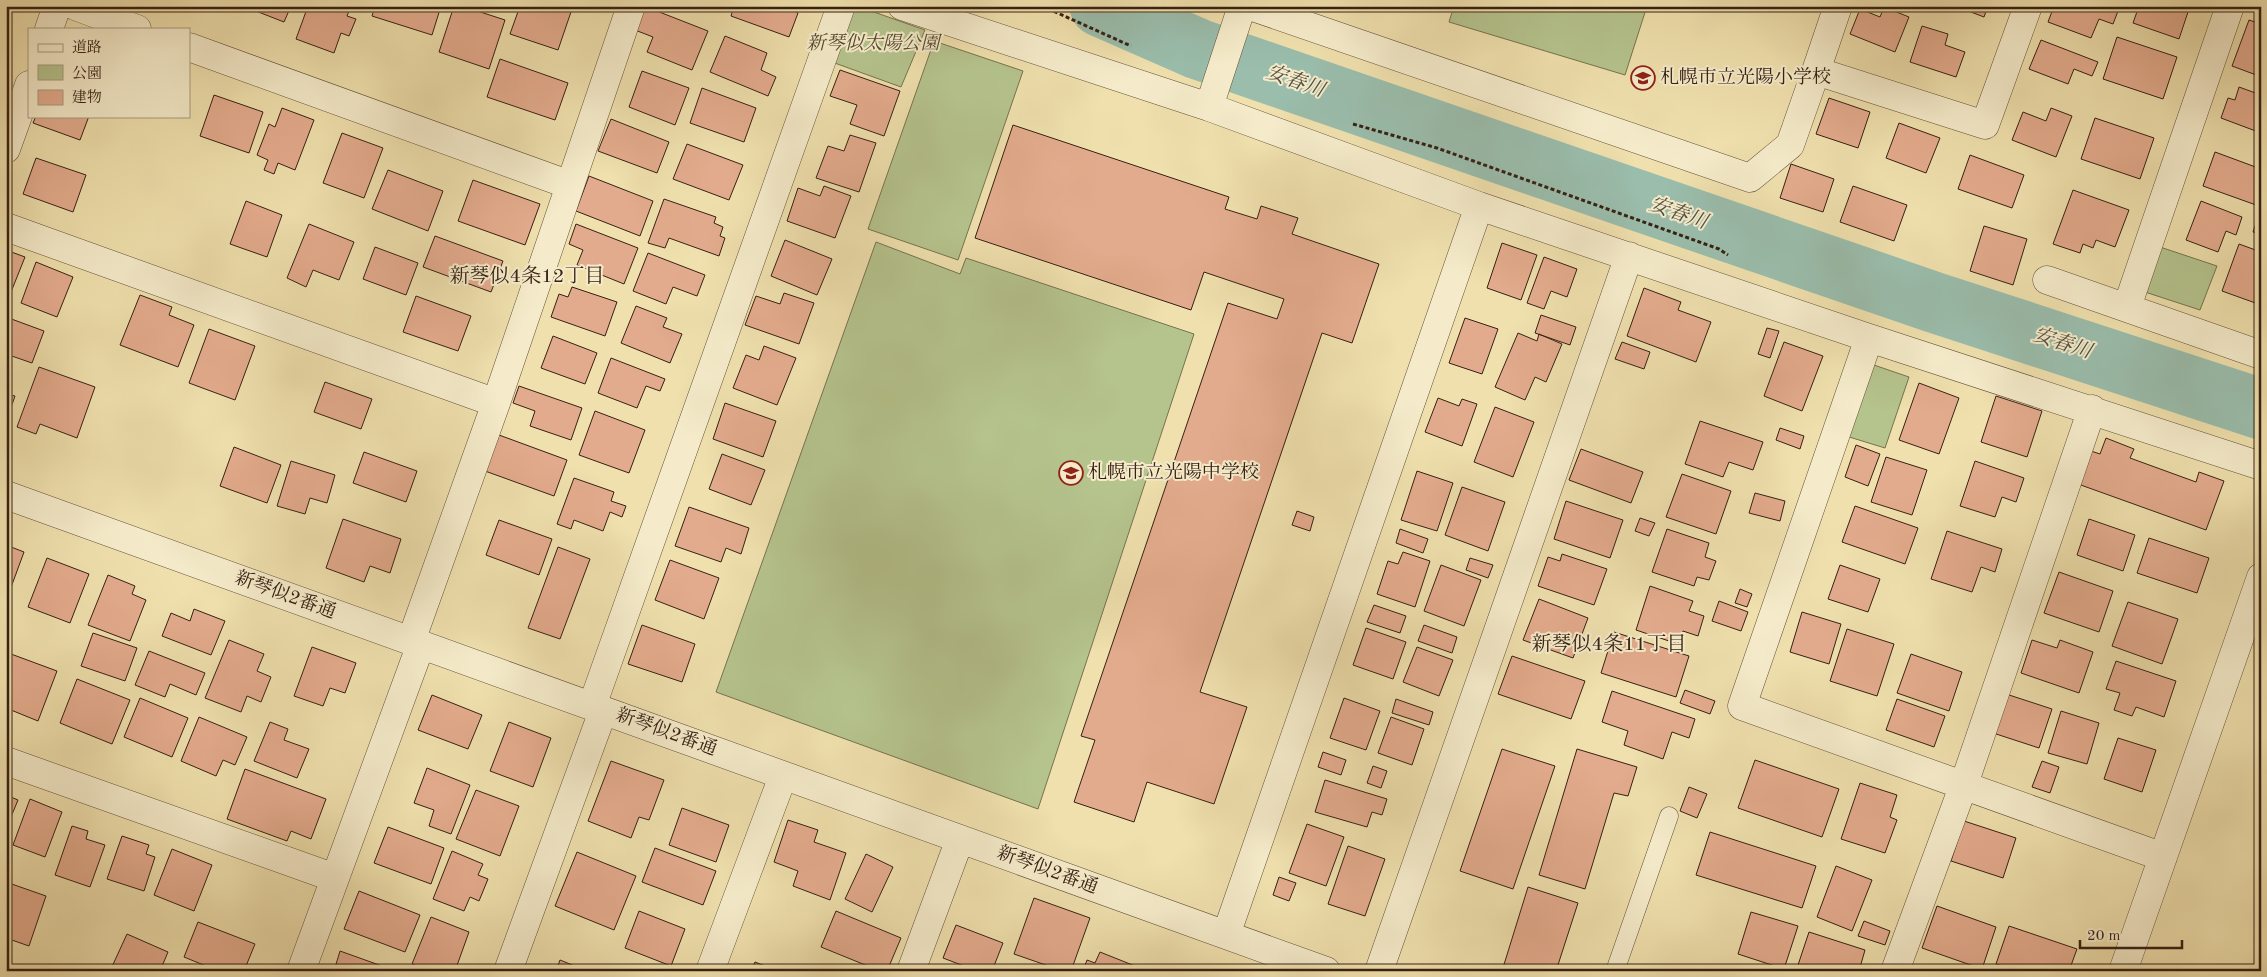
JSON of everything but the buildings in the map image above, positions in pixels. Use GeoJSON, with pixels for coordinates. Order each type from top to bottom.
{"type":"FeatureCollection","features":[{"type":"Feature","properties":{"kind":"street"},"geometry":{"type":"LineString","coordinates":[[49,28],[57,6]]}},
{"type":"Feature","properties":{"kind":"street"},"geometry":{"type":"LineString","coordinates":[[75,6],[134,28]]}},
{"type":"Feature","properties":{"kind":"street"},"geometry":{"type":"LineString","coordinates":[[301,971],[416,643],[631,6]]}},
{"type":"Feature","properties":{"kind":"street"},"geometry":{"type":"LineString","coordinates":[[508,971],[841,6]]}},
{"type":"Feature","properties":{"kind":"street"},"geometry":{"type":"LineString","coordinates":[[902,6],[1209,107],[1479,206],[1869,338],[2092,409],[2261,466]]}},
{"type":"Feature","properties":{"kind":"street"},"geometry":{"type":"LineString","coordinates":[[1209,107],[1242,6]]}},
{"type":"Feature","properties":{"kind":"street"},"geometry":{"type":"LineString","coordinates":[[1250,6],[1750,178],[1790,145],[1838,6]]}},
{"type":"Feature","properties":{"kind":"street"},"geometry":{"type":"LineString","coordinates":[[1816,71],[1985,125],[2028,6]]}},
{"type":"Feature","properties":{"kind":"street"},"geometry":{"type":"LineString","coordinates":[[2127,307],[2230,6]]}},
{"type":"Feature","properties":{"kind":"street"},"geometry":{"type":"LineString","coordinates":[[190,47],[570,185]]}},
{"type":"Feature","properties":{"kind":"street"},"geometry":{"type":"LineString","coordinates":[[6,149],[28,88]]}},
{"type":"Feature","properties":{"kind":"street"},"geometry":{"type":"LineString","coordinates":[[1226,935],[1479,206]]}},
{"type":"Feature","properties":{"kind":"street"},"geometry":{"type":"LineString","coordinates":[[6,227],[496,403]]}},
{"type":"Feature","properties":{"kind":"street"},"geometry":{"type":"LineString","coordinates":[[1379,971],[1629,256]]}},
{"type":"Feature","properties":{"kind":"street"},"geometry":{"type":"LineString","coordinates":[[2047,280],[2261,355]]}},
{"type":"Feature","properties":{"kind":"street"},"geometry":{"type":"LineString","coordinates":[[1869,338],[1742,706],[1964,784],[2163,857]]}},
{"type":"Feature","properties":{"kind":"street"},"geometry":{"type":"LineString","coordinates":[[1895,971],[1964,784],[2092,409]]}},
{"type":"Feature","properties":{"kind":"street","name":"新琴似2番通"},"geometry":{"type":"LineString","coordinates":[[6,495],[1326,971]]}},
{"type":"Feature","properties":{"kind":"street"},"geometry":{"type":"LineString","coordinates":[[2123,971],[2261,577]]}},
{"type":"Feature","properties":{"kind":"street"},"geometry":{"type":"LineString","coordinates":[[6,761],[335,878]]}},
{"type":"Feature","properties":{"kind":"street"},"geometry":{"type":"LineString","coordinates":[[710,971],[783,776]]}},
{"type":"Feature","properties":{"kind":"street"},"geometry":{"type":"LineString","coordinates":[[911,971],[960,839]]}},
{"type":"Feature","properties":{"kind":"lane"},"geometry":{"type":"LineString","coordinates":[[1615,971],[1669,816]]}},
{"type":"Feature","properties":{"kind":"path"},"geometry":{"type":"LineString","coordinates":[[1042,6],[1134,47]]}},
{"type":"Feature","properties":{"kind":"path"},"geometry":{"type":"LineString","coordinates":[[1351,123],[1437,148],[1719,249],[1735,260]]}},
{"type":"Feature","properties":{"kind":"green space","name":"新琴似太陽公園"},"geometry":{"type":"Polygon","coordinates":[[[852,6],[857,6],[925,30],[901,87],[832,62],[852,6]]]}},
{"type":"Feature","properties":{"kind":"green space"},"geometry":{"type":"Polygon","coordinates":[[[1454,6],[1647,6],[1625,75],[1449,22],[1454,6]]]}},
{"type":"Feature","properties":{"kind":"green space"},"geometry":{"type":"Polygon","coordinates":[[[934,41],[1023,71],[958,260],[868,229],[934,41]]]}},
{"type":"Feature","properties":{"kind":"green space"},"geometry":{"type":"Polygon","coordinates":[[[876,242],[960,274],[966,258],[1194,334],[1038,809],[716,692],[876,242]]]}},
{"type":"Feature","properties":{"kind":"green space"},"geometry":{"type":"Polygon","coordinates":[[[2160,247],[2217,266],[2200,310],[2145,292],[2160,247]]]}},
{"type":"Feature","properties":{"kind":"green space"},"geometry":{"type":"Polygon","coordinates":[[[1871,364],[1909,377],[1885,448],[1846,436],[1871,364]]]}},
{"type":"Feature","properties":{"kind":"waterway","name":"安春川"},"geometry":{"type":"LineString","coordinates":[[1100,6],[1198,49],[1933,302],[2261,409]]}},
{"type":"Feature","properties":{"kind":"place","name":"札幌市立光陽小学校"},"geometry":{"type":"Point","coordinates":[1643,78]}},
{"type":"Feature","properties":{"kind":"place","name":"札幌市立光陽中学校"},"geometry":{"type":"Point","coordinates":[1071,473]}},
{"type":"Feature","properties":{"kind":"district","name":"新琴似4条12丁目"},"geometry":{"type":"Point","coordinates":[527,277]}},
{"type":"Feature","properties":{"kind":"district","name":"新琴似4条11丁目"},"geometry":{"type":"Point","coordinates":[1609,645]}}]}
